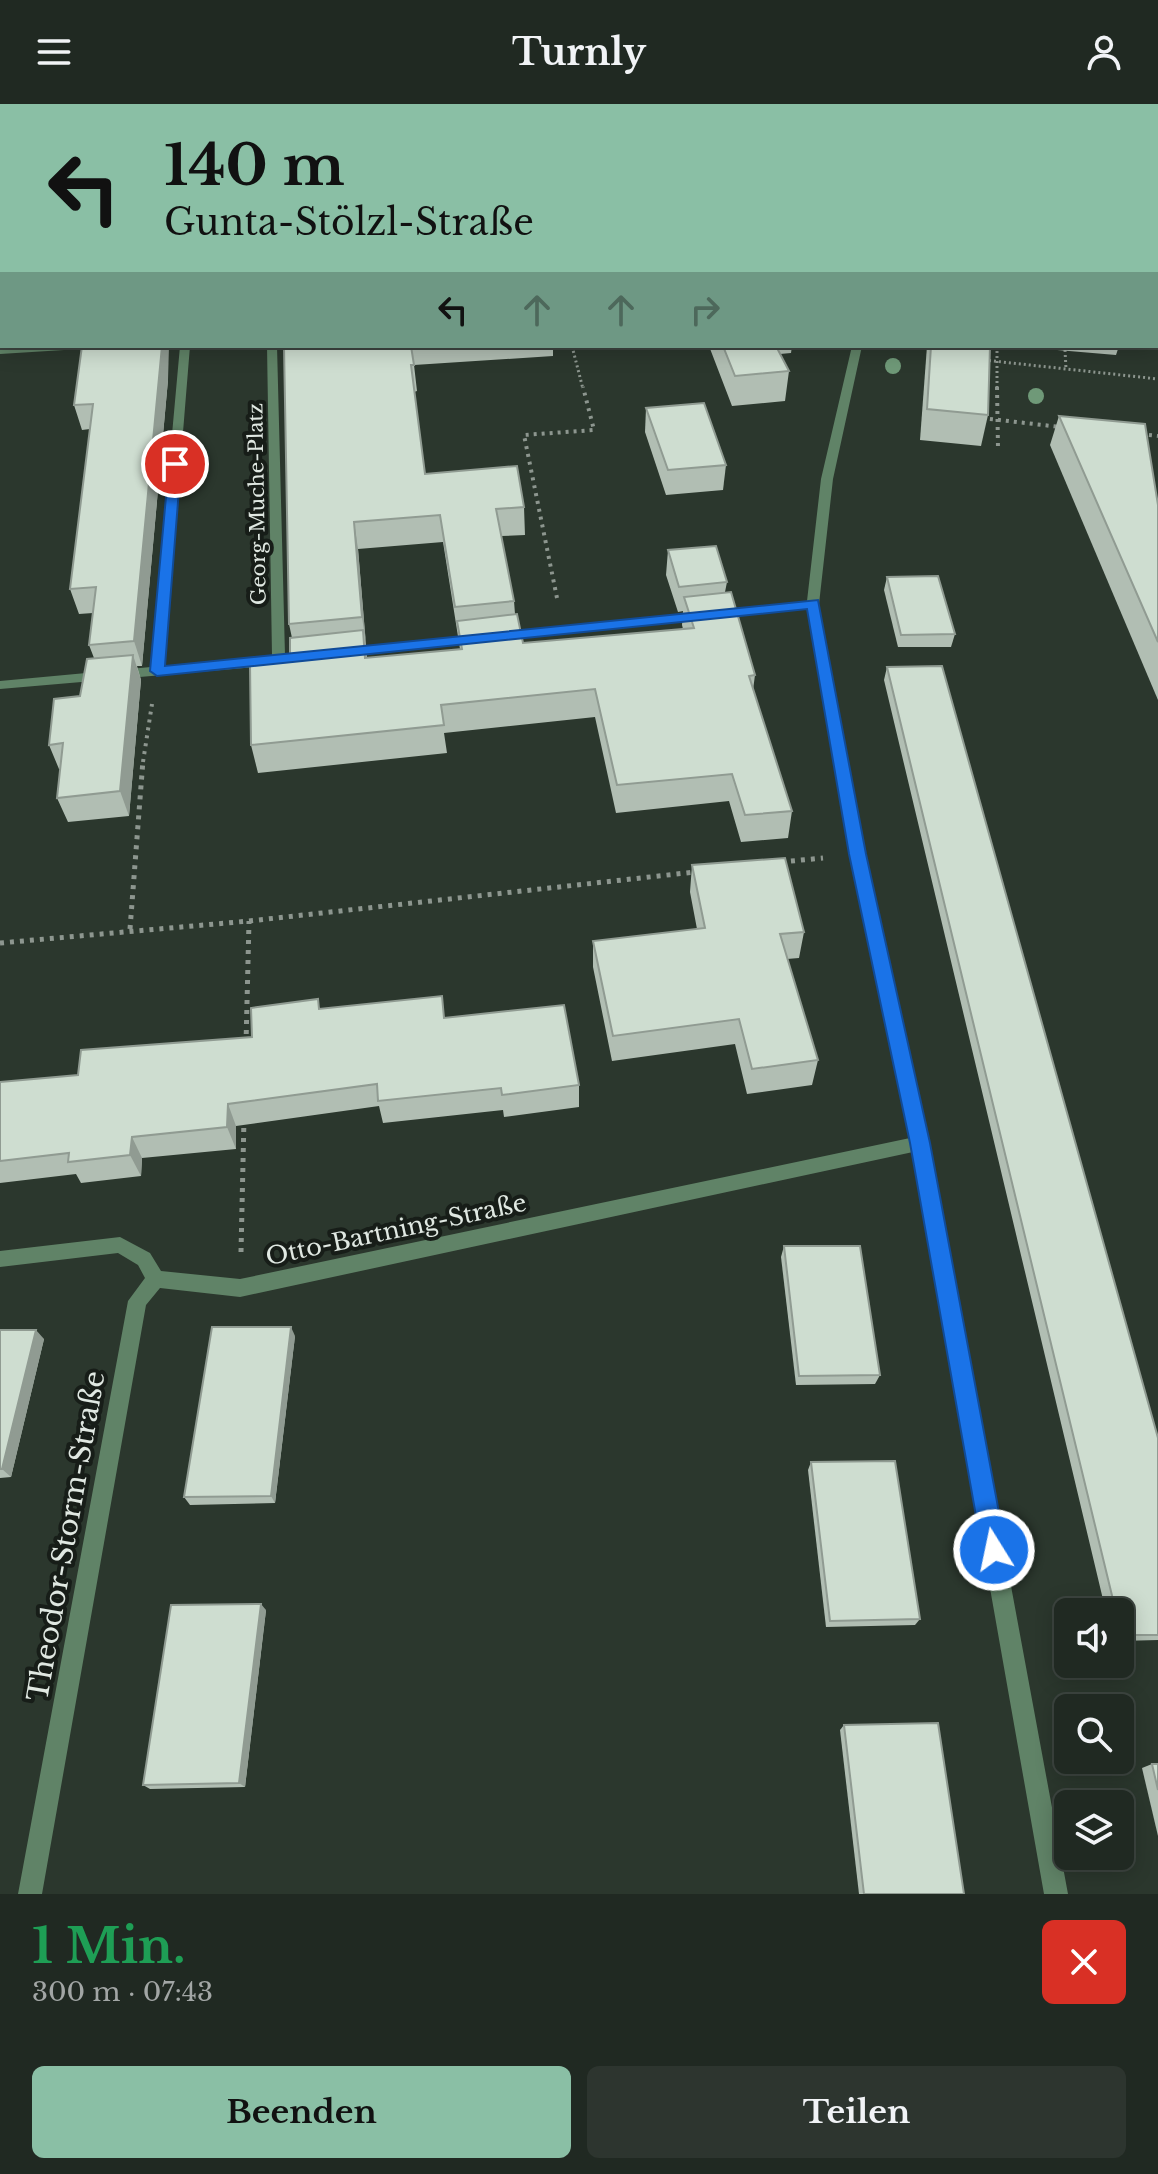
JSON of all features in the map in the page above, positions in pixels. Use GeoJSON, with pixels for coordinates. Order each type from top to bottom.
{"type":"FeatureCollection","features":[{"type":"Feature","properties":{"kind":"street"},"geometry":{"type":"LineString","coordinates":[[0,351],[48,348]]}},
{"type":"Feature","properties":{"kind":"street"},"geometry":{"type":"LineString","coordinates":[[157,671],[185,348]]}},
{"type":"Feature","properties":{"kind":"street","name":"Georg-Muche-Platz"},"geometry":{"type":"LineString","coordinates":[[272,348],[279,661]]}},
{"type":"Feature","properties":{"kind":"street"},"geometry":{"type":"LineString","coordinates":[[857,348],[827,479],[813,604],[857,854],[920,1143],[1056,1894]]}},
{"type":"Feature","properties":{"kind":"street"},"geometry":{"type":"LineString","coordinates":[[0,685],[279,661],[813,604]]}},
{"type":"Feature","properties":{"kind":"street","name":"Otto-Bartning-Straße"},"geometry":{"type":"LineString","coordinates":[[240,1288],[920,1143]]}},
{"type":"Feature","properties":{"kind":"street"},"geometry":{"type":"LineString","coordinates":[[0,1259],[120,1245],[144,1259],[156,1279],[240,1288]]}},
{"type":"Feature","properties":{"kind":"street","name":"Theodor-Storm-Straße"},"geometry":{"type":"LineString","coordinates":[[30,1894],[137,1301],[156,1279]]}},
{"type":"Feature","properties":{"kind":"path"},"geometry":{"type":"LineString","coordinates":[[1045,104],[1050,104]]}},
{"type":"Feature","properties":{"kind":"path"},"geometry":{"type":"LineString","coordinates":[[564,630],[524,435],[594,430],[573,348]]}},
{"type":"Feature","properties":{"kind":"path"},"geometry":{"type":"LineString","coordinates":[[997,348],[998,448]]}},
{"type":"Feature","properties":{"kind":"path"},"geometry":{"type":"LineString","coordinates":[[1065,350],[1066,369]]}},
{"type":"Feature","properties":{"kind":"path"},"geometry":{"type":"LineString","coordinates":[[983,360],[1158,379]]}},
{"type":"Feature","properties":{"kind":"path"},"geometry":{"type":"LineString","coordinates":[[981,418],[1069,427]]}},
{"type":"Feature","properties":{"kind":"path"},"geometry":{"type":"LineString","coordinates":[[1132,433],[1158,436]]}},
{"type":"Feature","properties":{"kind":"path"},"geometry":{"type":"LineString","coordinates":[[130,929],[142,769],[157,671]]}},
{"type":"Feature","properties":{"kind":"path"},"geometry":{"type":"LineString","coordinates":[[779,863],[857,854]]}},
{"type":"Feature","properties":{"kind":"path"},"geometry":{"type":"LineString","coordinates":[[0,943],[130,929],[249,921],[701,871]]}},
{"type":"Feature","properties":{"kind":"path"},"geometry":{"type":"LineString","coordinates":[[246,1049],[249,921]]}},
{"type":"Feature","properties":{"kind":"path","name":"Otto-Bartning-Straße"},"geometry":{"type":"LineString","coordinates":[[240,1288],[244,1112]]}},
{"type":"Feature","properties":{"kind":"building"},"geometry":{"type":"Polygon","coordinates":[[[82,348],[162,348],[134,641],[89,645],[96,587],[70,589],[93,404],[74,405],[82,348]]]}},
{"type":"Feature","properties":{"kind":"building"},"geometry":{"type":"Polygon","coordinates":[[[284,348],[411,348],[425,474],[517,466],[524,507],[496,509],[514,601],[455,607],[440,515],[354,522],[362,617],[289,624],[284,348]]]}},
{"type":"Feature","properties":{"kind":"building"},"geometry":{"type":"Polygon","coordinates":[[[724,348],[777,348],[789,371],[735,376],[724,348]]]}},
{"type":"Feature","properties":{"kind":"building"},"geometry":{"type":"Polygon","coordinates":[[[931,348],[990,348],[988,415],[927,409],[931,348]]]}},
{"type":"Feature","properties":{"kind":"building"},"geometry":{"type":"Polygon","coordinates":[[[704,403],[726,465],[668,470],[646,408],[704,403]]]}},
{"type":"Feature","properties":{"kind":"building"},"geometry":{"type":"Polygon","coordinates":[[[1059,416],[1145,424],[1158,505],[1158,642],[1059,416]]]}},
{"type":"Feature","properties":{"kind":"building"},"geometry":{"type":"Polygon","coordinates":[[[716,546],[727,582],[679,587],[668,550],[716,546]]]}},
{"type":"Feature","properties":{"kind":"building"},"geometry":{"type":"Polygon","coordinates":[[[938,576],[955,634],[901,635],[887,577],[938,576]]]}},
{"type":"Feature","properties":{"kind":"building"},"geometry":{"type":"Polygon","coordinates":[[[731,592],[755,675],[749,676],[792,811],[745,815],[732,774],[617,785],[595,689],[441,705],[444,725],[251,745],[250,664],[290,660],[290,638],[363,630],[365,658],[462,649],[457,621],[517,614],[523,643],[694,628],[684,597],[731,592]]]}},
{"type":"Feature","properties":{"kind":"building"},"geometry":{"type":"Polygon","coordinates":[[[133,655],[120,791],[57,798],[63,743],[49,745],[54,699],[80,696],[87,659],[133,655]]]}},
{"type":"Feature","properties":{"kind":"building"},"geometry":{"type":"Polygon","coordinates":[[[942,666],[1158,1438],[1158,1635],[1134,1635],[1134,1598],[1113,1598],[887,667],[942,666]]]}},
{"type":"Feature","properties":{"kind":"building"},"geometry":{"type":"Polygon","coordinates":[[[785,858],[804,932],[780,934],[818,1060],[752,1069],[739,1019],[613,1036],[593,941],[705,928],[692,865],[785,858]]]}},
{"type":"Feature","properties":{"kind":"building"},"geometry":{"type":"Polygon","coordinates":[[[442,996],[444,1018],[564,1005],[579,1085],[502,1095],[501,1088],[378,1101],[377,1084],[228,1104],[227,1127],[132,1137],[130,1155],[68,1162],[69,1153],[0,1161],[0,1082],[78,1075],[81,1050],[252,1037],[251,1008],[318,999],[319,1009],[442,996]]]}},
{"type":"Feature","properties":{"kind":"building"},"geometry":{"type":"Polygon","coordinates":[[[784,1246],[860,1246],[880,1375],[799,1376],[784,1246]]]}},
{"type":"Feature","properties":{"kind":"building"},"geometry":{"type":"Polygon","coordinates":[[[212,1327],[291,1327],[271,1496],[184,1497],[212,1327]]]}},
{"type":"Feature","properties":{"kind":"building"},"geometry":{"type":"Polygon","coordinates":[[[0,1330],[36,1330],[2,1469],[0,1469],[0,1330]]]}},
{"type":"Feature","properties":{"kind":"building"},"geometry":{"type":"Polygon","coordinates":[[[895,1461],[920,1619],[830,1621],[811,1462],[895,1461]]]}},
{"type":"Feature","properties":{"kind":"building"},"geometry":{"type":"Polygon","coordinates":[[[261,1604],[239,1783],[143,1785],[171,1605],[261,1604]]]}},
{"type":"Feature","properties":{"kind":"building"},"geometry":{"type":"Polygon","coordinates":[[[938,1723],[964,1894],[864,1894],[844,1725],[938,1723]]]}},
{"type":"Feature","properties":{"kind":"building"},"geometry":{"type":"Polygon","coordinates":[[[1152,1764],[1158,1764],[1158,1790],[1152,1764]]]}},
{"type":"Feature","properties":{"kind":"route"},"geometry":{"type":"LineString","coordinates":[[175,464],[157,671],[279,661],[813,604],[857,854],[920,1143],[994,1550]]}}]}
